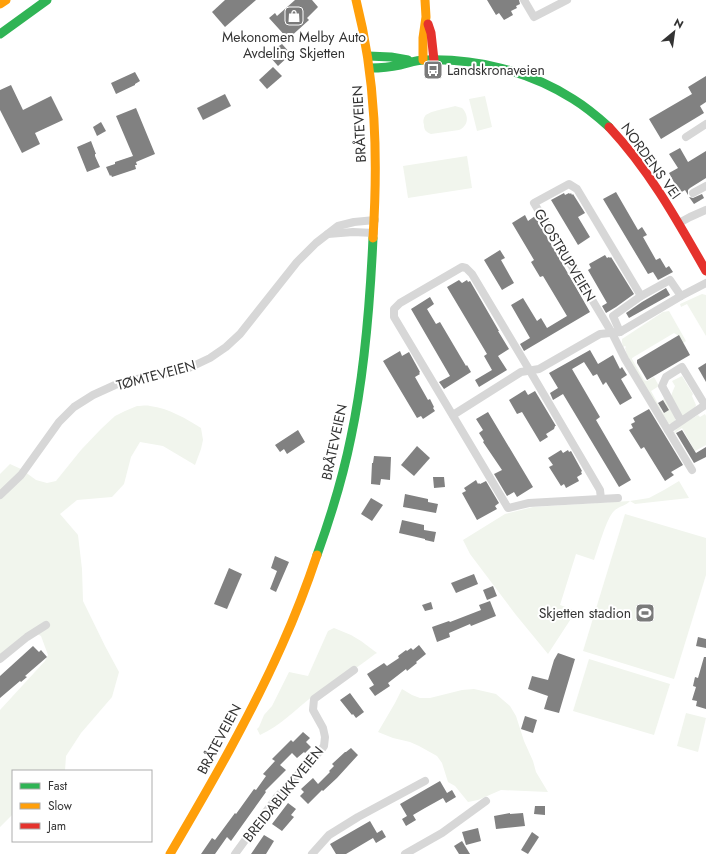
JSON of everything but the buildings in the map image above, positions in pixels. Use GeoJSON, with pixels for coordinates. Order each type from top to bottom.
{"type":"FeatureCollection","features":[{"type":"Feature","properties":{"kind":"main road"},"geometry":{"type":"LineString","coordinates":[[0,4],[6,0]]}},
{"type":"Feature","properties":{"kind":"main road"},"geometry":{"type":"LineString","coordinates":[[0,34],[47,0]]}},
{"type":"Feature","properties":{"kind":"main road","name":"BRÅTEVEIEN"},"geometry":{"type":"LineString","coordinates":[[170,854],[221,765],[269,673],[298,607],[329,521],[346,460],[356,407],[367,325],[374,233],[376,152],[370,68],[356,0]]}},
{"type":"Feature","properties":{"kind":"main road"},"geometry":{"type":"LineString","coordinates":[[423,60],[423,38],[426,17],[425,0]]}},
{"type":"Feature","properties":{"kind":"main road"},"geometry":{"type":"LineString","coordinates":[[426,17],[431,33],[434,60]]}},
{"type":"Feature","properties":{"kind":"main road","name":"NORDENS VEI"},"geometry":{"type":"LineString","coordinates":[[368,56],[391,57],[413,61]]}},
{"type":"Feature","properties":{"kind":"main road","name":"NORDENS VEI"},"geometry":{"type":"LineString","coordinates":[[370,68],[400,65],[423,60],[469,61],[519,72],[557,89],[592,112],[620,138],[644,169],[706,270]]}},
{"type":"Feature","properties":{"kind":"street"},"geometry":{"type":"LineString","coordinates":[[524,0],[534,17],[567,0]]}},
{"type":"Feature","properties":{"kind":"street"},"geometry":{"type":"LineString","coordinates":[[686,137],[706,124]]}},
{"type":"Feature","properties":{"kind":"street","name":"GLOSTRUPVEIEN"},"geometry":{"type":"LineString","coordinates":[[616,332],[534,203],[569,184],[577,188],[640,296]]}},
{"type":"Feature","properties":{"kind":"street"},"geometry":{"type":"LineString","coordinates":[[693,194],[706,186]]}},
{"type":"Feature","properties":{"kind":"street"},"geometry":{"type":"LineString","coordinates":[[679,224],[706,210]]}},
{"type":"Feature","properties":{"kind":"street","name":"TØMTEVEIEN"},"geometry":{"type":"LineString","coordinates":[[0,495],[24,470],[63,418],[74,406],[104,390],[127,381],[174,372],[203,362],[226,347],[246,326],[305,254],[319,240],[338,226],[347,223],[374,220]]}},
{"type":"Feature","properties":{"kind":"street"},"geometry":{"type":"LineString","coordinates":[[328,234],[353,232],[374,233]]}},
{"type":"Feature","properties":{"kind":"street"},"geometry":{"type":"LineString","coordinates":[[601,499],[600,490],[472,274],[466,268],[462,266],[400,303],[394,309],[394,317],[508,508],[529,504],[618,498]]}},
{"type":"Feature","properties":{"kind":"street","name":"GLOSTRUPVEIEN"},"geometry":{"type":"LineString","coordinates":[[681,296],[670,280],[640,296],[613,316],[616,332],[625,359],[692,470]]}},
{"type":"Feature","properties":{"kind":"street"},"geometry":{"type":"LineString","coordinates":[[453,415],[521,372],[539,369],[600,334],[616,332],[706,283]]}},
{"type":"Feature","properties":{"kind":"street"},"geometry":{"type":"LineString","coordinates":[[668,430],[706,406],[682,368],[666,377],[662,386],[681,421]]}},
{"type":"Feature","properties":{"kind":"street"},"geometry":{"type":"LineString","coordinates":[[0,659],[27,637],[46,626]]}},
{"type":"Feature","properties":{"kind":"street","name":"BREIDABLIKKVEIEN"},"geometry":{"type":"LineString","coordinates":[[235,854],[276,798],[324,746],[325,732],[313,710],[314,699],[354,670]]}},
{"type":"Feature","properties":{"kind":"street"},"geometry":{"type":"LineString","coordinates":[[312,854],[329,834],[425,781]]}},
{"type":"Feature","properties":{"kind":"street"},"geometry":{"type":"LineString","coordinates":[[405,854],[442,833],[486,801]]}},
{"type":"Feature","properties":{"kind":"shaded area"},"geometry":{"type":"Polygon","coordinates":[[[485,96],[492,127],[477,131],[469,99],[485,96]]]}},
{"type":"Feature","properties":{"kind":"shaded area"},"geometry":{"type":"Polygon","coordinates":[[[455,106],[462,108],[466,114],[467,120],[465,126],[459,130],[431,134],[426,131],[423,122],[427,114],[455,106]]]}},
{"type":"Feature","properties":{"kind":"shaded area"},"geometry":{"type":"Polygon","coordinates":[[[467,156],[472,188],[408,198],[403,166],[467,156]]]}},
{"type":"Feature","properties":{"kind":"shaded area"},"geometry":{"type":"Polygon","coordinates":[[[702,294],[706,295],[706,336],[687,304],[681,307],[680,304],[702,294]]]}},
{"type":"Feature","properties":{"kind":"shaded area"},"geometry":{"type":"Polygon","coordinates":[[[669,311],[686,341],[683,343],[679,336],[674,333],[632,359],[644,380],[647,381],[654,377],[659,386],[651,391],[663,413],[665,414],[664,413],[669,410],[663,399],[665,398],[673,411],[671,412],[675,416],[675,420],[670,424],[667,423],[628,358],[626,347],[623,347],[622,342],[622,339],[663,312],[669,311]]]}},
{"type":"Feature","properties":{"kind":"shaded area"},"geometry":{"type":"Polygon","coordinates":[[[682,376],[693,394],[692,396],[696,405],[694,410],[683,417],[671,399],[675,386],[672,381],[682,376]]]}},
{"type":"Feature","properties":{"kind":"shaded area"},"geometry":{"type":"Polygon","coordinates":[[[137,406],[148,406],[157,407],[177,414],[201,428],[203,440],[201,449],[195,465],[163,446],[140,442],[131,457],[124,484],[112,497],[77,500],[60,514],[78,535],[82,569],[83,601],[119,672],[112,697],[81,733],[66,756],[65,770],[12,770],[12,815],[0,827],[0,710],[45,661],[48,655],[41,636],[34,632],[0,656],[0,474],[10,464],[21,469],[36,480],[47,483],[56,481],[81,450],[101,429],[115,416],[137,406]]]}},
{"type":"Feature","properties":{"kind":"shaded area"},"geometry":{"type":"Polygon","coordinates":[[[705,414],[706,445],[695,451],[682,428],[673,434],[684,423],[698,415],[700,417],[705,414]]]}},
{"type":"Feature","properties":{"kind":"shaded area"},"geometry":{"type":"Polygon","coordinates":[[[679,481],[689,498],[635,504],[630,501],[649,498],[679,481]]]}},
{"type":"Feature","properties":{"kind":"shaded area"},"geometry":{"type":"Polygon","coordinates":[[[630,501],[616,509],[611,514],[594,560],[576,554],[560,605],[576,611],[548,654],[516,615],[470,554],[463,540],[505,514],[533,507],[630,501]]]}},
{"type":"Feature","properties":{"kind":"shaded area","name":"Skjetten stadion"},"geometry":{"type":"Polygon","coordinates":[[[625,514],[706,538],[706,575],[674,679],[583,651],[625,514]]]}},
{"type":"Feature","properties":{"kind":"shaded area"},"geometry":{"type":"Polygon","coordinates":[[[334,628],[351,635],[377,653],[313,696],[288,717],[260,735],[257,729],[264,715],[272,706],[289,672],[308,676],[328,631],[334,628]]]}},
{"type":"Feature","properties":{"kind":"shaded area"},"geometry":{"type":"Polygon","coordinates":[[[589,659],[670,684],[654,735],[573,711],[589,659]]]}},
{"type":"Feature","properties":{"kind":"shaded area"},"geometry":{"type":"Polygon","coordinates":[[[402,689],[420,698],[430,698],[462,690],[474,689],[496,694],[510,706],[516,716],[536,772],[548,792],[501,790],[478,800],[468,802],[455,786],[448,782],[442,763],[437,756],[410,742],[393,738],[378,732],[402,689]]]}},
{"type":"Feature","properties":{"kind":"shaded area"},"geometry":{"type":"Polygon","coordinates":[[[686,713],[706,718],[698,752],[677,746],[686,713]]]}},
{"type":"Feature","properties":{"kind":"traffic: fast"},"geometry":{"type":"LineString","coordinates":[[0,34],[47,0]]}},
{"type":"Feature","properties":{"kind":"traffic: fast"},"geometry":{"type":"LineString","coordinates":[[368,56],[391,57],[408,60]]}},
{"type":"Feature","properties":{"kind":"traffic: fast"},"geometry":{"type":"LineString","coordinates":[[370,68],[382,68],[421,60],[463,61],[502,68],[556,89],[583,105],[609,127]]}},
{"type":"Feature","properties":{"kind":"traffic: fast"},"geometry":{"type":"LineString","coordinates":[[317,555],[340,482],[356,412],[366,338],[373,238]]}},
{"type":"Feature","properties":{"kind":"traffic: slow"},"geometry":{"type":"LineString","coordinates":[[0,4],[6,0]]}},
{"type":"Feature","properties":{"kind":"traffic: slow"},"geometry":{"type":"LineString","coordinates":[[356,0],[368,59],[374,118],[375,208],[373,238]]}},
{"type":"Feature","properties":{"kind":"traffic: slow"},"geometry":{"type":"LineString","coordinates":[[423,60],[423,38],[426,17],[425,0]]}},
{"type":"Feature","properties":{"kind":"traffic: slow"},"geometry":{"type":"LineString","coordinates":[[170,854],[215,777],[270,672],[292,623],[317,555]]}},
{"type":"Feature","properties":{"kind":"traffic: jam"},"geometry":{"type":"LineString","coordinates":[[428,24],[431,33],[434,60]]}},
{"type":"Feature","properties":{"kind":"traffic: jam"},"geometry":{"type":"LineString","coordinates":[[609,127],[650,178],[706,271]]}},
{"type":"Feature","properties":{"kind":"place","name":"Mekonomen Melby Auto Avdeling Skjetten"},"geometry":{"type":"Point","coordinates":[294,16]}},
{"type":"Feature","properties":{"kind":"place","name":"Landskronaveien"},"geometry":{"type":"Point","coordinates":[433,70]}},
{"type":"Feature","properties":{"kind":"place","name":"Skjetten stadion"},"geometry":{"type":"Point","coordinates":[645,613]}}]}
